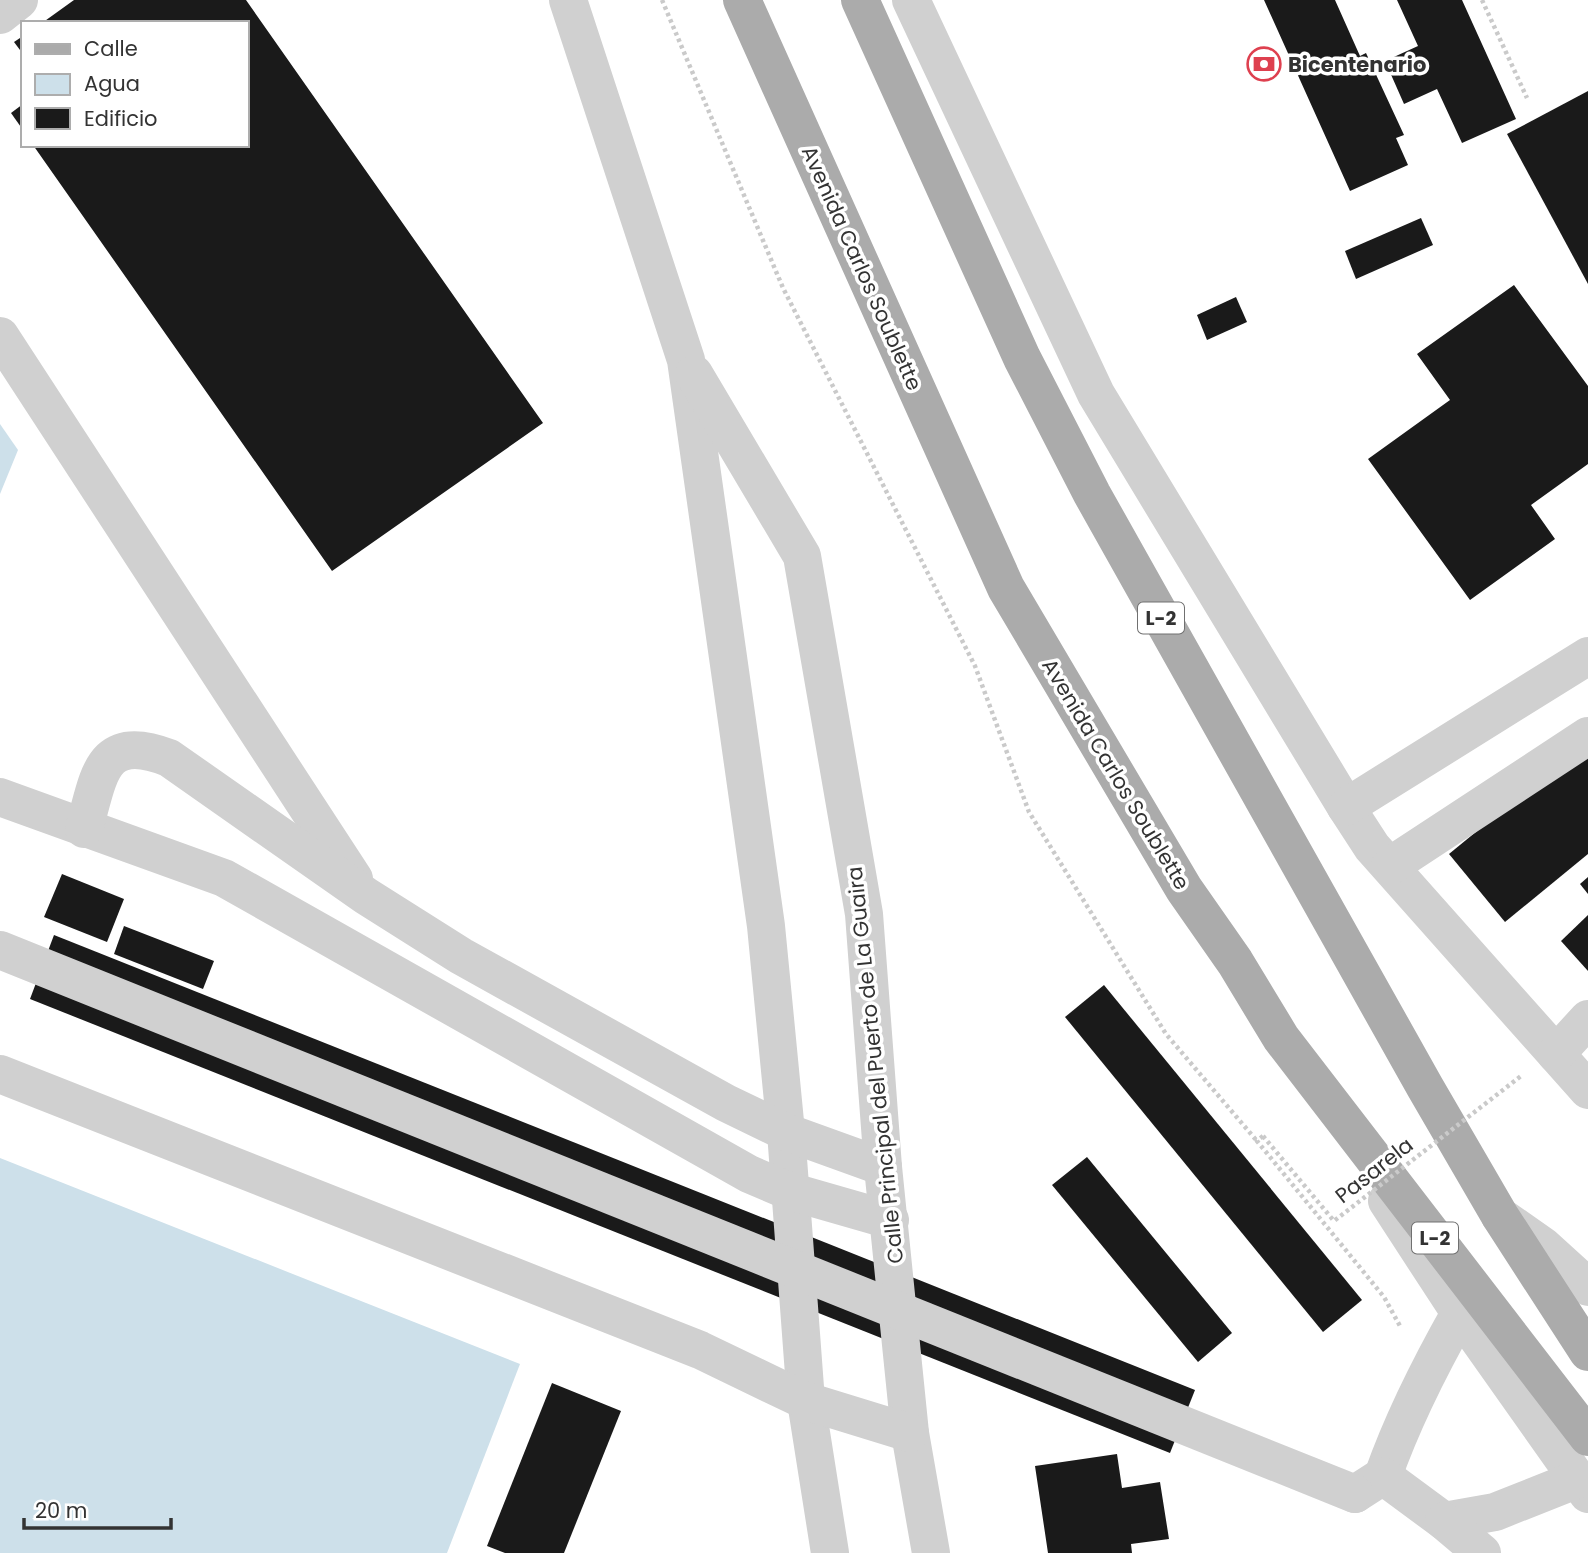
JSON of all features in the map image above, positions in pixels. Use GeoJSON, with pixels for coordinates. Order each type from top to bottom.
{"type":"FeatureCollection","features":[{"type":"Feature","properties":{"kind":"main road","name":"Avenida Carlos Soublette"},"geometry":{"type":"LineString","coordinates":[[742,0],[1006,588],[1184,889],[1235,962],[1281,1038]]}},
{"type":"Feature","properties":{"kind":"main road","name":"L-2"},"geometry":{"type":"LineString","coordinates":[[860,0],[1022,358],[1092,494],[1500,1216],[1588,1352]]}},
{"type":"Feature","properties":{"kind":"main road","name":"L-2"},"geometry":{"type":"LineString","coordinates":[[1281,1038],[1588,1437]]}},
{"type":"Feature","properties":{"kind":"street"},"geometry":{"type":"LineString","coordinates":[[0,15],[19,0]]}},
{"type":"Feature","properties":{"kind":"street","name":"Calle Principal del Puerto de La Guaira"},"geometry":{"type":"LineString","coordinates":[[568,0],[685,360],[766,926],[786,1132],[806,1401],[830,1553]]}},
{"type":"Feature","properties":{"kind":"street"},"geometry":{"type":"LineString","coordinates":[[912,0],[1097,394],[1346,807],[1372,847],[1588,1090]]}},
{"type":"Feature","properties":{"kind":"street"},"geometry":{"type":"LineString","coordinates":[[0,336],[366,896],[411,982]]}},
{"type":"Feature","properties":{"kind":"street","name":"Calle Principal del Puerto de La Guaira"},"geometry":{"type":"LineString","coordinates":[[685,360],[802,556],[864,914],[883,1167],[910,1433],[930,1553]]}},
{"type":"Feature","properties":{"kind":"street"},"geometry":{"type":"LineString","coordinates":[[1346,807],[1588,656]]}},
{"type":"Feature","properties":{"kind":"street"},"geometry":{"type":"LineString","coordinates":[[1390,866],[1588,736]]}},
{"type":"Feature","properties":{"kind":"street"},"geometry":{"type":"LineString","coordinates":[[84,829],[100,775],[110,757],[125,750],[146,749],[169,758],[366,896],[461,956],[726,1103],[786,1132],[883,1167]]}},
{"type":"Feature","properties":{"kind":"street"},"geometry":{"type":"LineString","coordinates":[[0,797],[224,878],[749,1174],[789,1191],[890,1220]]}},
{"type":"Feature","properties":{"kind":"street"},"geometry":{"type":"LineString","coordinates":[[0,950],[1369,1485],[1444,1521],[1482,1553]]}},
{"type":"Feature","properties":{"kind":"street"},"geometry":{"type":"LineString","coordinates":[[1556,1054],[1588,1019]]}},
{"type":"Feature","properties":{"kind":"street","name":"Avenida Carlos Soublette"},"geometry":{"type":"LineString","coordinates":[[1281,1038],[1460,1313],[1583,1486]]}},
{"type":"Feature","properties":{"kind":"street"},"geometry":{"type":"LineString","coordinates":[[0,1074],[700,1350],[806,1401],[910,1433]]}},
{"type":"Feature","properties":{"kind":"street","name":"L-2"},"geometry":{"type":"LineString","coordinates":[[1500,1216],[1543,1246],[1588,1287]]}},
{"type":"Feature","properties":{"kind":"street"},"geometry":{"type":"LineString","coordinates":[[1369,1485],[1396,1441],[1426,1373],[1460,1313]]}},
{"type":"Feature","properties":{"kind":"street"},"geometry":{"type":"LineString","coordinates":[[1444,1521],[1495,1512],[1583,1486]]}},
{"type":"Feature","properties":{"kind":"path"},"geometry":{"type":"LineString","coordinates":[[662,0],[783,288],[975,666],[1028,811],[1166,1034],[1384,1297],[1426,1373]]}},
{"type":"Feature","properties":{"kind":"path"},"geometry":{"type":"LineString","coordinates":[[1482,0],[1527,98]]}},
{"type":"Feature","properties":{"kind":"path","name":"Pasarela"},"geometry":{"type":"LineString","coordinates":[[1257,1141],[1263,1136],[1334,1221],[1521,1076]]}},
{"type":"Feature","properties":{"kind":"water"},"geometry":{"type":"Polygon","coordinates":[[[0,424],[18,450],[0,494],[0,424]]]}},
{"type":"Feature","properties":{"kind":"water"},"geometry":{"type":"Polygon","coordinates":[[[0,1158],[520,1364],[447,1553],[0,1553],[0,1158]]]}},
{"type":"Feature","properties":{"kind":"building"},"geometry":{"type":"Polygon","coordinates":[[[74,0],[246,0],[543,423],[332,571],[34,147],[248,147],[248,21],[45,21],[74,0]]]}},
{"type":"Feature","properties":{"kind":"building"},"geometry":{"type":"Polygon","coordinates":[[[1264,0],[1335,0],[1360,56],[1366,53],[1404,135],[1396,138],[1408,165],[1350,191],[1264,0]]]}},
{"type":"Feature","properties":{"kind":"building"},"geometry":{"type":"Polygon","coordinates":[[[1397,0],[1462,0],[1516,119],[1462,143],[1437,89],[1404,104],[1385,61],[1418,46],[1397,0]]]}},
{"type":"Feature","properties":{"kind":"building"},"geometry":{"type":"Polygon","coordinates":[[[21,37],[21,51],[14,42],[21,37]]]}},
{"type":"Feature","properties":{"kind":"building"},"geometry":{"type":"Polygon","coordinates":[[[1588,91],[1588,284],[1507,134],[1588,91]]]}},
{"type":"Feature","properties":{"kind":"building"},"geometry":{"type":"Polygon","coordinates":[[[21,106],[21,127],[11,113],[21,106]]]}},
{"type":"Feature","properties":{"kind":"building"},"geometry":{"type":"Polygon","coordinates":[[[1421,218],[1433,245],[1356,279],[1345,251],[1421,218]]]}},
{"type":"Feature","properties":{"kind":"building"},"geometry":{"type":"Polygon","coordinates":[[[1514,285],[1588,386],[1588,464],[1531,505],[1555,539],[1470,600],[1368,459],[1450,400],[1417,354],[1514,285]]]}},
{"type":"Feature","properties":{"kind":"building"},"geometry":{"type":"Polygon","coordinates":[[[1236,297],[1247,322],[1207,340],[1197,315],[1236,297]]]}},
{"type":"Feature","properties":{"kind":"building"},"geometry":{"type":"Polygon","coordinates":[[[1588,740],[1588,854],[1505,922],[1449,854],[1588,740]]]}},
{"type":"Feature","properties":{"kind":"building"},"geometry":{"type":"Polygon","coordinates":[[[62,874],[124,899],[107,942],[44,917],[62,874]]]}},
{"type":"Feature","properties":{"kind":"building"},"geometry":{"type":"Polygon","coordinates":[[[1588,877],[1588,894],[1580,884],[1588,877]]]}},
{"type":"Feature","properties":{"kind":"building"},"geometry":{"type":"Polygon","coordinates":[[[1588,915],[1588,971],[1561,941],[1588,915]]]}},
{"type":"Feature","properties":{"kind":"building"},"geometry":{"type":"Polygon","coordinates":[[[124,926],[214,961],[203,989],[114,954],[124,926]]]}},
{"type":"Feature","properties":{"kind":"building"},"geometry":{"type":"Polygon","coordinates":[[[54,935],[1195,1390],[1170,1453],[30,999],[54,935]]]}},
{"type":"Feature","properties":{"kind":"building"},"geometry":{"type":"Polygon","coordinates":[[[1104,985],[1362,1300],[1323,1332],[1065,1017],[1104,985]]]}},
{"type":"Feature","properties":{"kind":"building"},"geometry":{"type":"Polygon","coordinates":[[[1087,1157],[1232,1333],[1198,1362],[1052,1185],[1087,1157]]]}},
{"type":"Feature","properties":{"kind":"building"},"geometry":{"type":"Polygon","coordinates":[[[552,1383],[621,1411],[564,1553],[505,1553],[487,1546],[552,1383]]]}},
{"type":"Feature","properties":{"kind":"building"},"geometry":{"type":"Polygon","coordinates":[[[1117,1454],[1122,1488],[1160,1482],[1169,1539],[1131,1544],[1132,1553],[1048,1553],[1035,1466],[1117,1454]]]}},
{"type":"Feature","properties":{"kind":"place","name":"Bicentenario"},"geometry":{"type":"Point","coordinates":[1264,64]}}]}
